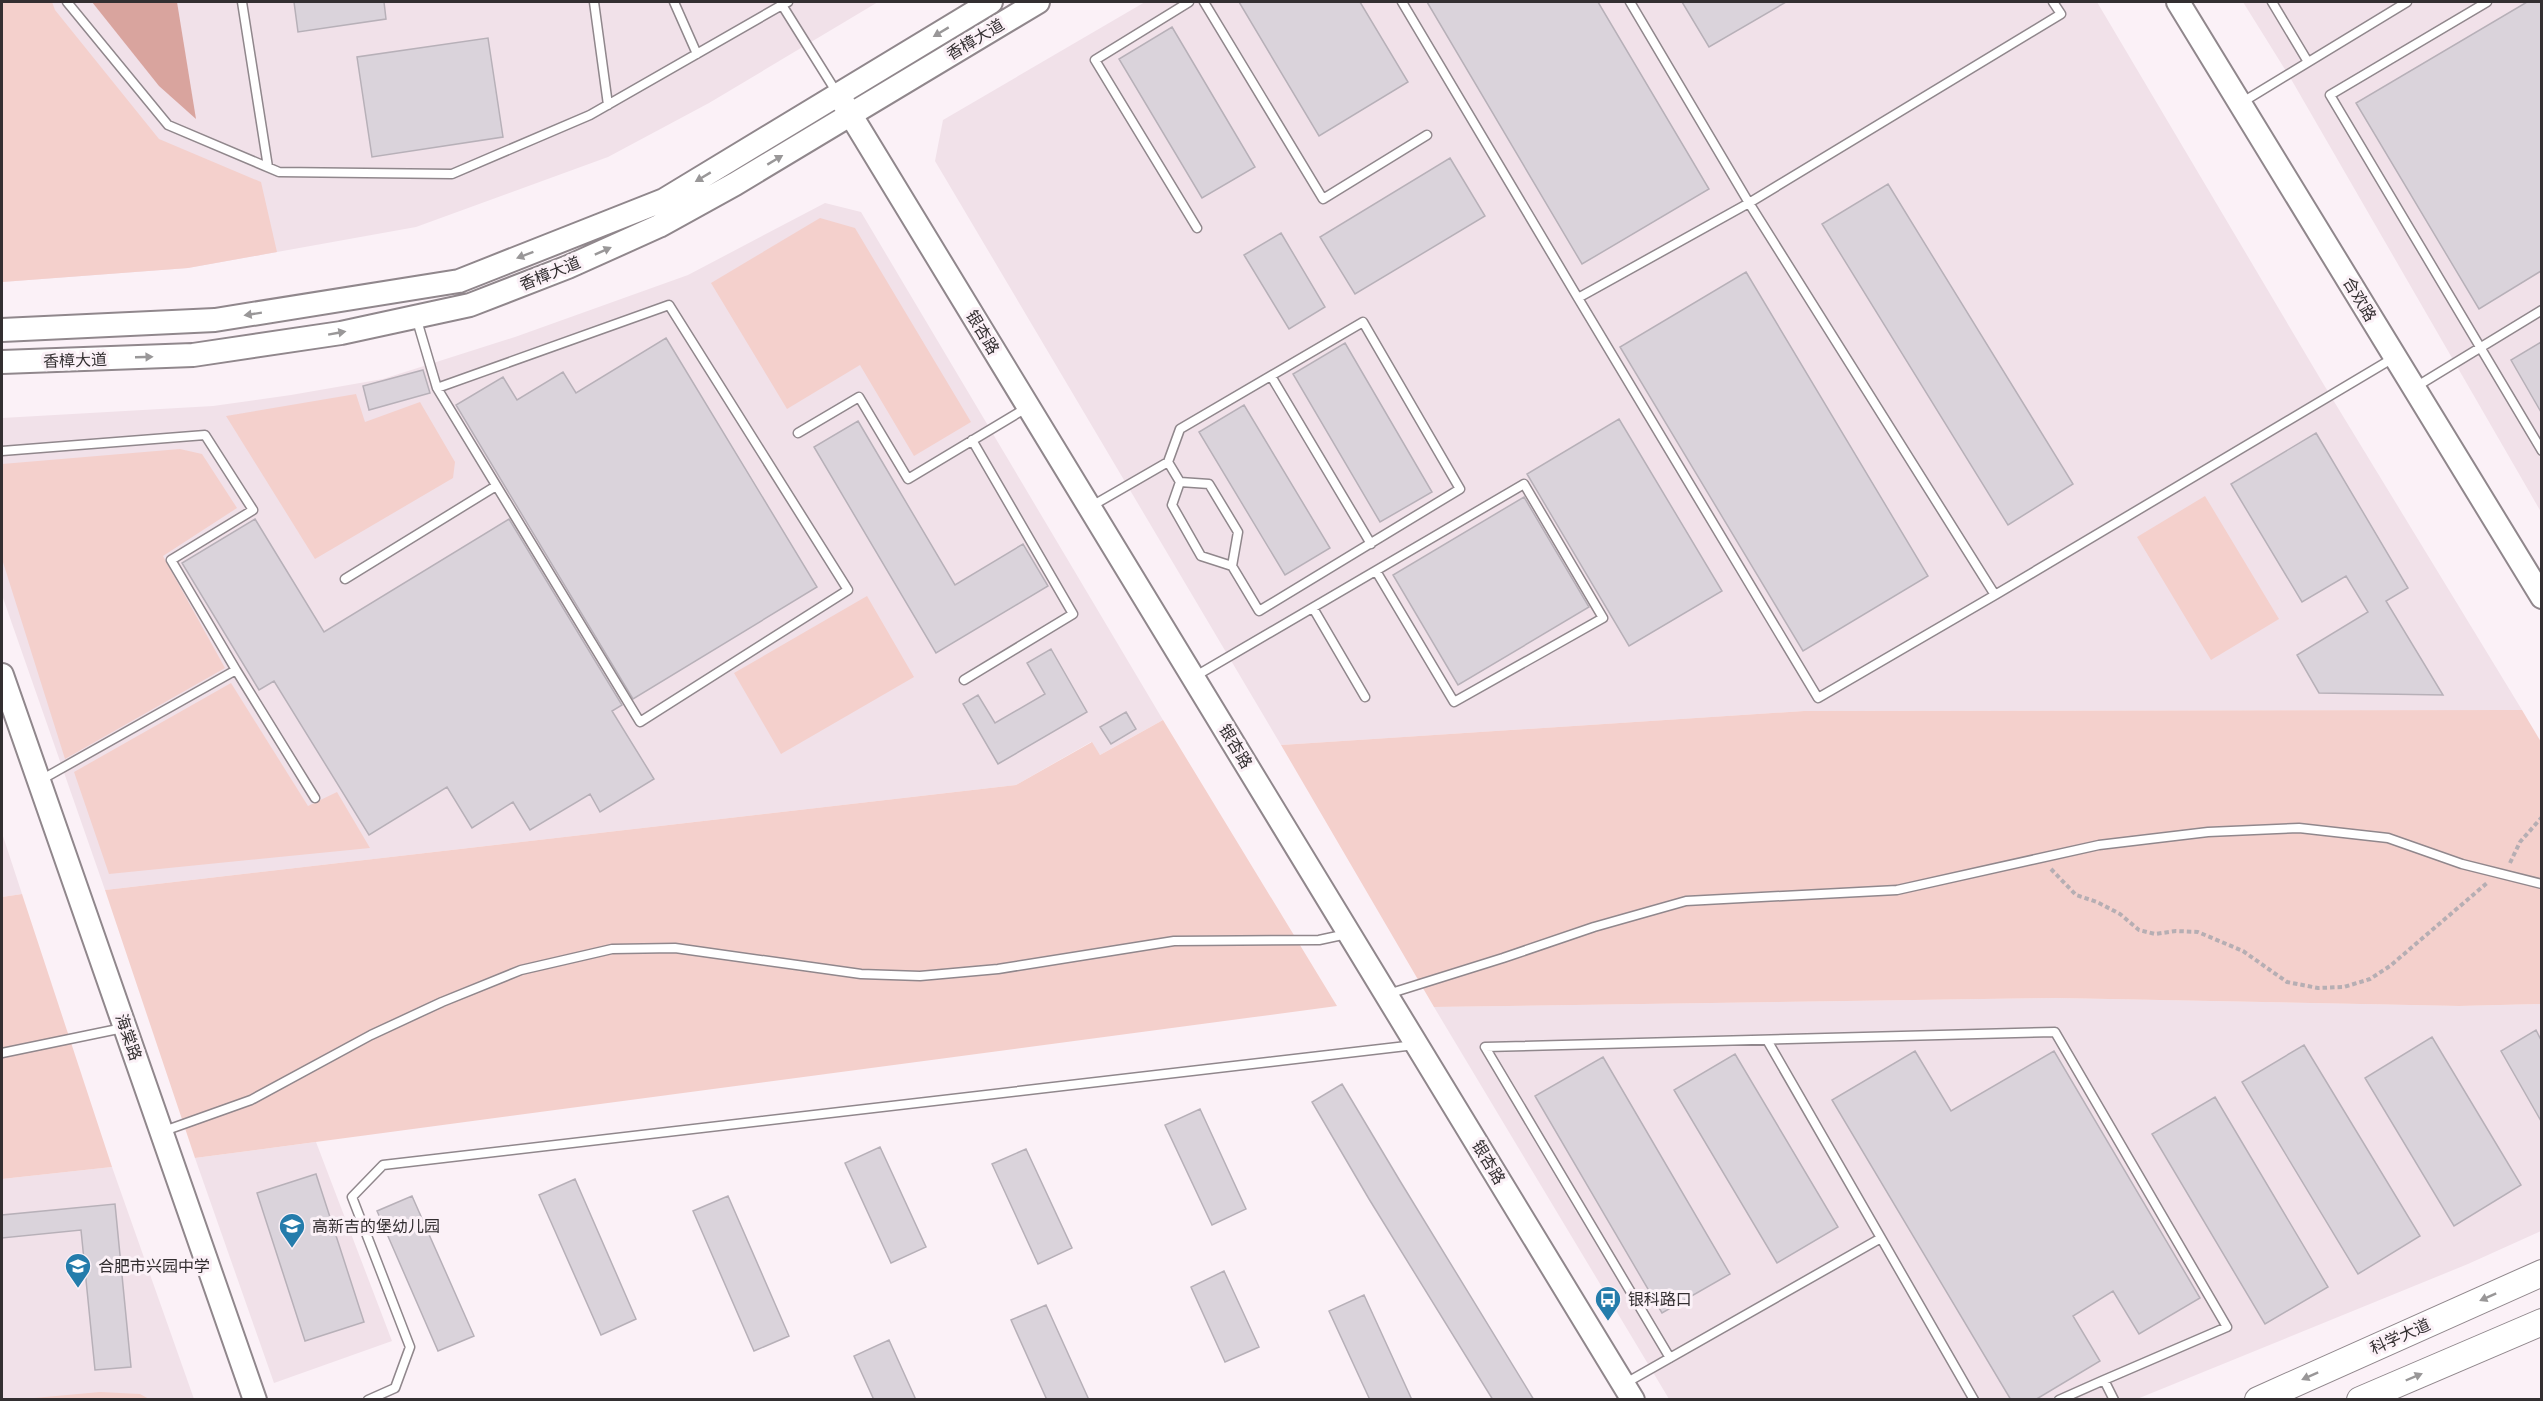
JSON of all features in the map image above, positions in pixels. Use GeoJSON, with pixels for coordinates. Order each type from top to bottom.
{"type":"FeatureCollection","features":[{"type":"Feature","properties":{"kind":"main road","name":"科学大道"},"geometry":{"type":"LineString","coordinates":[[2258,1400],[2541,1273]]}},
{"type":"Feature","properties":{"kind":"main road"},"geometry":{"type":"LineString","coordinates":[[2360,1400],[2541,1322]]}},
{"type":"Feature","properties":{"kind":"street","name":"香樟大道"},"geometry":{"type":"LineString","coordinates":[[2,330],[215,320],[459,281],[664,200],[991,2]]}},
{"type":"Feature","properties":{"kind":"street","name":"香樟大道"},"geometry":{"type":"LineString","coordinates":[[2,362],[193,356],[341,333],[470,305],[568,267],[659,226],[1038,2]]}},
{"type":"Feature","properties":{"kind":"street","name":"合欢路"},"geometry":{"type":"LineString","coordinates":[[2178,2],[2541,597]]}},
{"type":"Feature","properties":{"kind":"street","name":"银杏路"},"geometry":{"type":"LineString","coordinates":[[838,94],[1388,994],[1628,1392]]}},
{"type":"Feature","properties":{"kind":"street","name":"海棠路"},"geometry":{"type":"LineString","coordinates":[[2,675],[255,1400]]}},
{"type":"Feature","properties":{"kind":"lane"},"geometry":{"type":"LineString","coordinates":[[67,2],[168,125],[279,172],[452,174],[590,115],[785,3],[838,94]]}},
{"type":"Feature","properties":{"kind":"lane"},"geometry":{"type":"LineString","coordinates":[[242,2],[268,167]]}},
{"type":"Feature","properties":{"kind":"lane"},"geometry":{"type":"LineString","coordinates":[[594,2],[608,105]]}},
{"type":"Feature","properties":{"kind":"lane"},"geometry":{"type":"LineString","coordinates":[[674,2],[696,54]]}},
{"type":"Feature","properties":{"kind":"lane"},"geometry":{"type":"LineString","coordinates":[[1190,2],[1095,60],[1197,228]]}},
{"type":"Feature","properties":{"kind":"lane"},"geometry":{"type":"LineString","coordinates":[[1204,2],[1323,199],[1427,135]]}},
{"type":"Feature","properties":{"kind":"lane"},"geometry":{"type":"LineString","coordinates":[[1402,2],[1818,698],[2396,357]]}},
{"type":"Feature","properties":{"kind":"lane"},"geometry":{"type":"LineString","coordinates":[[1630,2],[1749,203],[1995,595]]}},
{"type":"Feature","properties":{"kind":"lane"},"geometry":{"type":"LineString","coordinates":[[1578,298],[1749,203],[2061,14],[2054,2]]}},
{"type":"Feature","properties":{"kind":"lane"},"geometry":{"type":"LineString","coordinates":[[2272,2],[2308,62]]}},
{"type":"Feature","properties":{"kind":"lane"},"geometry":{"type":"LineString","coordinates":[[2241,104],[2407,2]]}},
{"type":"Feature","properties":{"kind":"lane"},"geometry":{"type":"LineString","coordinates":[[2487,2],[2330,95],[2541,451]]}},
{"type":"Feature","properties":{"kind":"lane"},"geometry":{"type":"LineString","coordinates":[[416,317],[437,388],[640,722],[848,590],[669,305],[437,388]]}},
{"type":"Feature","properties":{"kind":"lane"},"geometry":{"type":"LineString","coordinates":[[2414,388],[2541,310]]}},
{"type":"Feature","properties":{"kind":"lane"},"geometry":{"type":"LineString","coordinates":[[1090,507],[1168,462],[1180,429],[1363,322],[1460,489],[1259,611],[1232,566],[1238,532],[1209,484],[1180,482]]}},
{"type":"Feature","properties":{"kind":"lane"},"geometry":{"type":"LineString","coordinates":[[1271,376],[1371,544]]}},
{"type":"Feature","properties":{"kind":"lane"},"geometry":{"type":"LineString","coordinates":[[798,433],[859,397],[908,478],[1029,407]]}},
{"type":"Feature","properties":{"kind":"lane"},"geometry":{"type":"LineString","coordinates":[[2,451],[205,435],[253,510],[171,560],[315,798]]}},
{"type":"Feature","properties":{"kind":"lane"},"geometry":{"type":"LineString","coordinates":[[964,680],[1073,614],[972,440]]}},
{"type":"Feature","properties":{"kind":"lane"},"geometry":{"type":"LineString","coordinates":[[1168,462],[1180,482]]}},
{"type":"Feature","properties":{"kind":"lane"},"geometry":{"type":"LineString","coordinates":[[1180,482],[1172,505],[1201,556],[1232,566]]}},
{"type":"Feature","properties":{"kind":"lane"},"geometry":{"type":"LineString","coordinates":[[1194,678],[1313,608],[1524,484],[1604,618],[1454,702],[1376,571]]}},
{"type":"Feature","properties":{"kind":"lane"},"geometry":{"type":"LineString","coordinates":[[345,579],[496,486]]}},
{"type":"Feature","properties":{"kind":"lane"},"geometry":{"type":"LineString","coordinates":[[1313,608],[1365,697]]}},
{"type":"Feature","properties":{"kind":"lane"},"geometry":{"type":"LineString","coordinates":[[39,781],[236,670]]}},
{"type":"Feature","properties":{"kind":"lane"},"geometry":{"type":"LineString","coordinates":[[1388,994],[1594,927],[1686,902],[1897,890],[2099,845],[2208,832],[2299,828],[2388,838],[2462,864],[2541,884]]}},
{"type":"Feature","properties":{"kind":"lane"},"geometry":{"type":"LineString","coordinates":[[163,1132],[251,1100],[372,1035],[442,1002],[521,970],[612,949],[675,948],[861,974],[920,976],[998,969],[1174,940],[1318,940],[1350,933]]}},
{"type":"Feature","properties":{"kind":"lane"},"geometry":{"type":"LineString","coordinates":[[2,1053],[126,1027]]}},
{"type":"Feature","properties":{"kind":"lane"},"geometry":{"type":"LineString","coordinates":[[1670,1358],[1485,1047],[2055,1032],[2227,1327],[2059,1400]]}},
{"type":"Feature","properties":{"kind":"lane"},"geometry":{"type":"LineString","coordinates":[[1767,1040],[1974,1400]]}},
{"type":"Feature","properties":{"kind":"lane"},"geometry":{"type":"LineString","coordinates":[[368,1400],[395,1388],[410,1347],[352,1197],[383,1165],[1419,1045]]}},
{"type":"Feature","properties":{"kind":"lane"},"geometry":{"type":"LineString","coordinates":[[1628,1392],[1670,1358],[1881,1238]]}},
{"type":"Feature","properties":{"kind":"lane"},"geometry":{"type":"LineString","coordinates":[[2104,1380],[2114,1400]]}},
{"type":"Feature","properties":{"kind":"path"},"geometry":{"type":"LineString","coordinates":[[2040,857],[2076,895],[2097,902],[2120,914],[2139,930],[2156,934],[2198,932],[2242,951],[2287,982],[2318,988],[2344,987],[2370,979],[2390,966],[2487,884],[2494,872],[2512,861],[2520,842],[2541,817]]}},
{"type":"Feature","properties":{"kind":"shaded area"},"geometry":{"type":"Polygon","coordinates":[[[2,2],[878,2],[709,103],[608,157],[416,227],[188,268],[2,282],[2,2]]]}},
{"type":"Feature","properties":{"kind":"shaded area"},"geometry":{"type":"Polygon","coordinates":[[[2,2],[52,2],[55,10],[159,139],[261,182],[277,252],[188,268],[2,282],[2,2]]]}},
{"type":"Feature","properties":{"kind":"shaded area"},"geometry":{"type":"Polygon","coordinates":[[[92,2],[177,2],[196,119],[159,86],[92,2]]]}},
{"type":"Feature","properties":{"kind":"shaded area"},"geometry":{"type":"Polygon","coordinates":[[[1145,2],[2097,2],[2324,385],[2522,710],[1804,711],[1281,745],[935,161],[943,120],[1145,2]]]}},
{"type":"Feature","properties":{"kind":"shaded area"},"geometry":{"type":"Polygon","coordinates":[[[2243,2],[2541,2],[2541,512],[2291,79],[2243,2]]]}},
{"type":"Feature","properties":{"kind":"shaded area"},"geometry":{"type":"Polygon","coordinates":[[[825,203],[861,212],[1163,720],[1100,755],[1091,742],[1016,785],[105,890],[2,595],[2,418],[213,406],[383,379],[515,337],[688,275],[825,203]]]}},
{"type":"Feature","properties":{"kind":"shaded area"},"geometry":{"type":"Polygon","coordinates":[[[820,218],[855,228],[971,422],[914,456],[860,365],[787,409],[711,283],[820,218]]]}},
{"type":"Feature","properties":{"kind":"shaded area"},"geometry":{"type":"Polygon","coordinates":[[[356,394],[365,422],[420,402],[455,462],[453,478],[315,559],[226,416],[356,394]]]}},
{"type":"Feature","properties":{"kind":"shaded area"},"geometry":{"type":"Polygon","coordinates":[[[180,449],[202,454],[237,508],[163,556],[225,668],[65,759],[2,559],[2,464],[180,449]]]}},
{"type":"Feature","properties":{"kind":"shaded area"},"geometry":{"type":"Polygon","coordinates":[[[2205,496],[2279,619],[2211,660],[2137,537],[2205,496]]]}},
{"type":"Feature","properties":{"kind":"shaded area"},"geometry":{"type":"Polygon","coordinates":[[[867,596],[914,677],[781,754],[734,673],[867,596]]]}},
{"type":"Feature","properties":{"kind":"shaded area"},"geometry":{"type":"Polygon","coordinates":[[[231,683],[308,806],[337,792],[370,848],[109,874],[74,772],[231,683]]]}},
{"type":"Feature","properties":{"kind":"shaded area"},"geometry":{"type":"Polygon","coordinates":[[[2522,710],[2541,742],[2541,1004],[2459,1006],[2057,998],[1434,1007],[1281,745],[1804,711],[2522,710]]]}},
{"type":"Feature","properties":{"kind":"shaded area"},"geometry":{"type":"Polygon","coordinates":[[[1163,720],[1337,1006],[195,1158],[105,890],[1016,785],[1092,742],[1100,755],[1163,720]]]}},
{"type":"Feature","properties":{"kind":"shaded area"},"geometry":{"type":"Polygon","coordinates":[[[2,833],[22,894],[2,897],[2,833]]]}},
{"type":"Feature","properties":{"kind":"shaded area"},"geometry":{"type":"Polygon","coordinates":[[[22,894],[112,1167],[2,1179],[2,897],[22,894]]]}},
{"type":"Feature","properties":{"kind":"shaded area"},"geometry":{"type":"Polygon","coordinates":[[[2057,998],[2459,1006],[2541,1004],[2541,1231],[2468,1264],[2137,1399],[1669,1399],[1434,1007],[2057,998]]]}},
{"type":"Feature","properties":{"kind":"shaded area","name":"高新吉的堡幼儿园"},"geometry":{"type":"Polygon","coordinates":[[[316,1142],[392,1341],[274,1383],[195,1158],[316,1142]]]}},
{"type":"Feature","properties":{"kind":"shaded area","name":"合肥市兴园中学"},"geometry":{"type":"Polygon","coordinates":[[[112,1167],[194,1399],[2,1399],[2,1179],[112,1167]]]}},
{"type":"Feature","properties":{"kind":"shaded area"},"geometry":{"type":"Polygon","coordinates":[[[100,1392],[140,1394],[149,1399],[23,1399],[100,1392]]]}},
{"type":"Feature","properties":{"kind":"building"},"geometry":{"type":"Polygon","coordinates":[[[294,2],[384,2],[386,19],[298,32],[294,2]]]}},
{"type":"Feature","properties":{"kind":"building"},"geometry":{"type":"Polygon","coordinates":[[[1239,2],[1360,2],[1408,82],[1319,136],[1239,2]]]}},
{"type":"Feature","properties":{"kind":"building"},"geometry":{"type":"Polygon","coordinates":[[[1427,2],[1598,2],[1709,189],[1582,264],[1427,2]]]}},
{"type":"Feature","properties":{"kind":"building"},"geometry":{"type":"Polygon","coordinates":[[[1682,2],[1786,2],[1709,47],[1682,2]]]}},
{"type":"Feature","properties":{"kind":"building"},"geometry":{"type":"Polygon","coordinates":[[[2527,2],[2541,2],[2541,271],[2479,309],[2356,103],[2527,2]]]}},
{"type":"Feature","properties":{"kind":"building"},"geometry":{"type":"Polygon","coordinates":[[[1172,27],[1255,167],[1202,198],[1119,59],[1172,27]]]}},
{"type":"Feature","properties":{"kind":"building"},"geometry":{"type":"Polygon","coordinates":[[[488,38],[503,137],[372,157],[357,57],[488,38]]]}},
{"type":"Feature","properties":{"kind":"building"},"geometry":{"type":"Polygon","coordinates":[[[1450,158],[1485,216],[1355,294],[1320,237],[1450,158]]]}},
{"type":"Feature","properties":{"kind":"building"},"geometry":{"type":"Polygon","coordinates":[[[1888,184],[2073,484],[2008,525],[1822,224],[1888,184]]]}},
{"type":"Feature","properties":{"kind":"building"},"geometry":{"type":"Polygon","coordinates":[[[1281,233],[1325,307],[1289,329],[1244,255],[1281,233]]]}},
{"type":"Feature","properties":{"kind":"building"},"geometry":{"type":"Polygon","coordinates":[[[1746,272],[1928,576],[1803,651],[1620,347],[1746,272]]]}},
{"type":"Feature","properties":{"kind":"building"},"geometry":{"type":"Polygon","coordinates":[[[666,338],[817,587],[633,699],[456,405],[503,377],[517,400],[563,372],[576,393],[666,338]]]}},
{"type":"Feature","properties":{"kind":"building"},"geometry":{"type":"Polygon","coordinates":[[[2541,342],[2541,412],[2511,360],[2541,342]]]}},
{"type":"Feature","properties":{"kind":"building"},"geometry":{"type":"Polygon","coordinates":[[[1345,343],[1432,492],[1380,522],[1293,374],[1345,343]]]}},
{"type":"Feature","properties":{"kind":"building"},"geometry":{"type":"Polygon","coordinates":[[[423,370],[430,393],[369,410],[363,386],[423,370]]]}},
{"type":"Feature","properties":{"kind":"building"},"geometry":{"type":"Polygon","coordinates":[[[1244,405],[1330,548],[1285,575],[1199,432],[1244,405]]]}},
{"type":"Feature","properties":{"kind":"building"},"geometry":{"type":"Polygon","coordinates":[[[1619,419],[1722,591],[1629,646],[1527,474],[1619,419]]]}},
{"type":"Feature","properties":{"kind":"building"},"geometry":{"type":"Polygon","coordinates":[[[858,421],[955,585],[1023,544],[1048,586],[936,653],[814,447],[858,421]]]}},
{"type":"Feature","properties":{"kind":"building"},"geometry":{"type":"Polygon","coordinates":[[[2316,433],[2408,588],[2386,601],[2443,695],[2319,693],[2297,655],[2368,612],[2346,576],[2302,602],[2231,484],[2316,433]]]}},
{"type":"Feature","properties":{"kind":"building"},"geometry":{"type":"Polygon","coordinates":[[[1524,497],[1589,607],[1458,685],[1393,575],[1524,497]]]}},
{"type":"Feature","properties":{"kind":"building"},"geometry":{"type":"Polygon","coordinates":[[[255,519],[324,632],[509,519],[622,705],[612,711],[654,779],[600,812],[590,794],[530,830],[513,802],[472,828],[447,787],[369,835],[274,681],[259,690],[182,563],[255,519]]]}},
{"type":"Feature","properties":{"kind":"building"},"geometry":{"type":"Polygon","coordinates":[[[1051,649],[1087,712],[998,764],[963,704],[978,695],[995,723],[1045,694],[1027,663],[1051,649]]]}},
{"type":"Feature","properties":{"kind":"building"},"geometry":{"type":"Polygon","coordinates":[[[1126,712],[1136,729],[1111,744],[1100,727],[1126,712]]]}},
{"type":"Feature","properties":{"kind":"building"},"geometry":{"type":"Polygon","coordinates":[[[2536,1030],[2541,1040],[2541,1121],[2501,1051],[2536,1030]]]}},
{"type":"Feature","properties":{"kind":"building"},"geometry":{"type":"Polygon","coordinates":[[[2432,1037],[2521,1185],[2454,1226],[2365,1078],[2432,1037]]]}},
{"type":"Feature","properties":{"kind":"building"},"geometry":{"type":"Polygon","coordinates":[[[2304,1045],[2420,1236],[2358,1274],[2242,1082],[2304,1045]]]}},
{"type":"Feature","properties":{"kind":"building"},"geometry":{"type":"Polygon","coordinates":[[[1915,1051],[1951,1111],[2054,1051],[2200,1298],[2139,1334],[2113,1291],[2073,1316],[2100,1361],[2035,1400],[2011,1400],[1832,1100],[1915,1051]]]}},
{"type":"Feature","properties":{"kind":"building"},"geometry":{"type":"Polygon","coordinates":[[[1735,1054],[1838,1227],[1777,1263],[1674,1090],[1735,1054]]]}},
{"type":"Feature","properties":{"kind":"building"},"geometry":{"type":"Polygon","coordinates":[[[1603,1057],[1730,1274],[1662,1313],[1535,1096],[1603,1057]]]}},
{"type":"Feature","properties":{"kind":"building"},"geometry":{"type":"Polygon","coordinates":[[[1342,1084],[1534,1400],[1493,1400],[1369,1199],[1312,1102],[1342,1084]]]}},
{"type":"Feature","properties":{"kind":"building"},"geometry":{"type":"Polygon","coordinates":[[[2215,1097],[2328,1287],[2265,1324],[2152,1134],[2215,1097]]]}},
{"type":"Feature","properties":{"kind":"building"},"geometry":{"type":"Polygon","coordinates":[[[1200,1109],[1246,1209],[1212,1225],[1165,1125],[1200,1109]]]}},
{"type":"Feature","properties":{"kind":"building"},"geometry":{"type":"Polygon","coordinates":[[[880,1147],[926,1247],[891,1263],[845,1163],[880,1147]]]}},
{"type":"Feature","properties":{"kind":"building"},"geometry":{"type":"Polygon","coordinates":[[[1026,1149],[1072,1248],[1038,1264],[992,1164],[1026,1149]]]}},
{"type":"Feature","properties":{"kind":"building"},"geometry":{"type":"Polygon","coordinates":[[[316,1174],[364,1322],[305,1341],[257,1193],[316,1174]]]}},
{"type":"Feature","properties":{"kind":"building"},"geometry":{"type":"Polygon","coordinates":[[[575,1179],[636,1319],[601,1335],[539,1195],[575,1179]]]}},
{"type":"Feature","properties":{"kind":"building"},"geometry":{"type":"Polygon","coordinates":[[[412,1196],[474,1336],[438,1351],[377,1211],[412,1196]]]}},
{"type":"Feature","properties":{"kind":"building"},"geometry":{"type":"Polygon","coordinates":[[[728,1196],[789,1336],[754,1351],[693,1211],[728,1196]]]}},
{"type":"Feature","properties":{"kind":"building"},"geometry":{"type":"Polygon","coordinates":[[[115,1204],[131,1367],[95,1370],[81,1230],[2,1238],[2,1215],[115,1204]]]}},
{"type":"Feature","properties":{"kind":"building"},"geometry":{"type":"Polygon","coordinates":[[[1224,1271],[1259,1347],[1225,1362],[1191,1287],[1224,1271]]]}},
{"type":"Feature","properties":{"kind":"building"},"geometry":{"type":"Polygon","coordinates":[[[1364,1295],[1412,1400],[1370,1400],[1329,1311],[1364,1295]]]}},
{"type":"Feature","properties":{"kind":"building"},"geometry":{"type":"Polygon","coordinates":[[[1046,1305],[1089,1400],[1047,1400],[1011,1320],[1046,1305]]]}},
{"type":"Feature","properties":{"kind":"building"},"geometry":{"type":"Polygon","coordinates":[[[889,1340],[916,1400],[874,1400],[854,1356],[889,1340]]]}},
{"type":"Feature","properties":{"kind":"place","name":"高新吉的堡幼儿园"},"geometry":{"type":"Point","coordinates":[292,1249]}},
{"type":"Feature","properties":{"kind":"place","name":"合肥市兴园中学"},"geometry":{"type":"Point","coordinates":[78,1289]}},
{"type":"Feature","properties":{"kind":"place","name":"银科路口"},"geometry":{"type":"Point","coordinates":[1608,1322]}}]}
